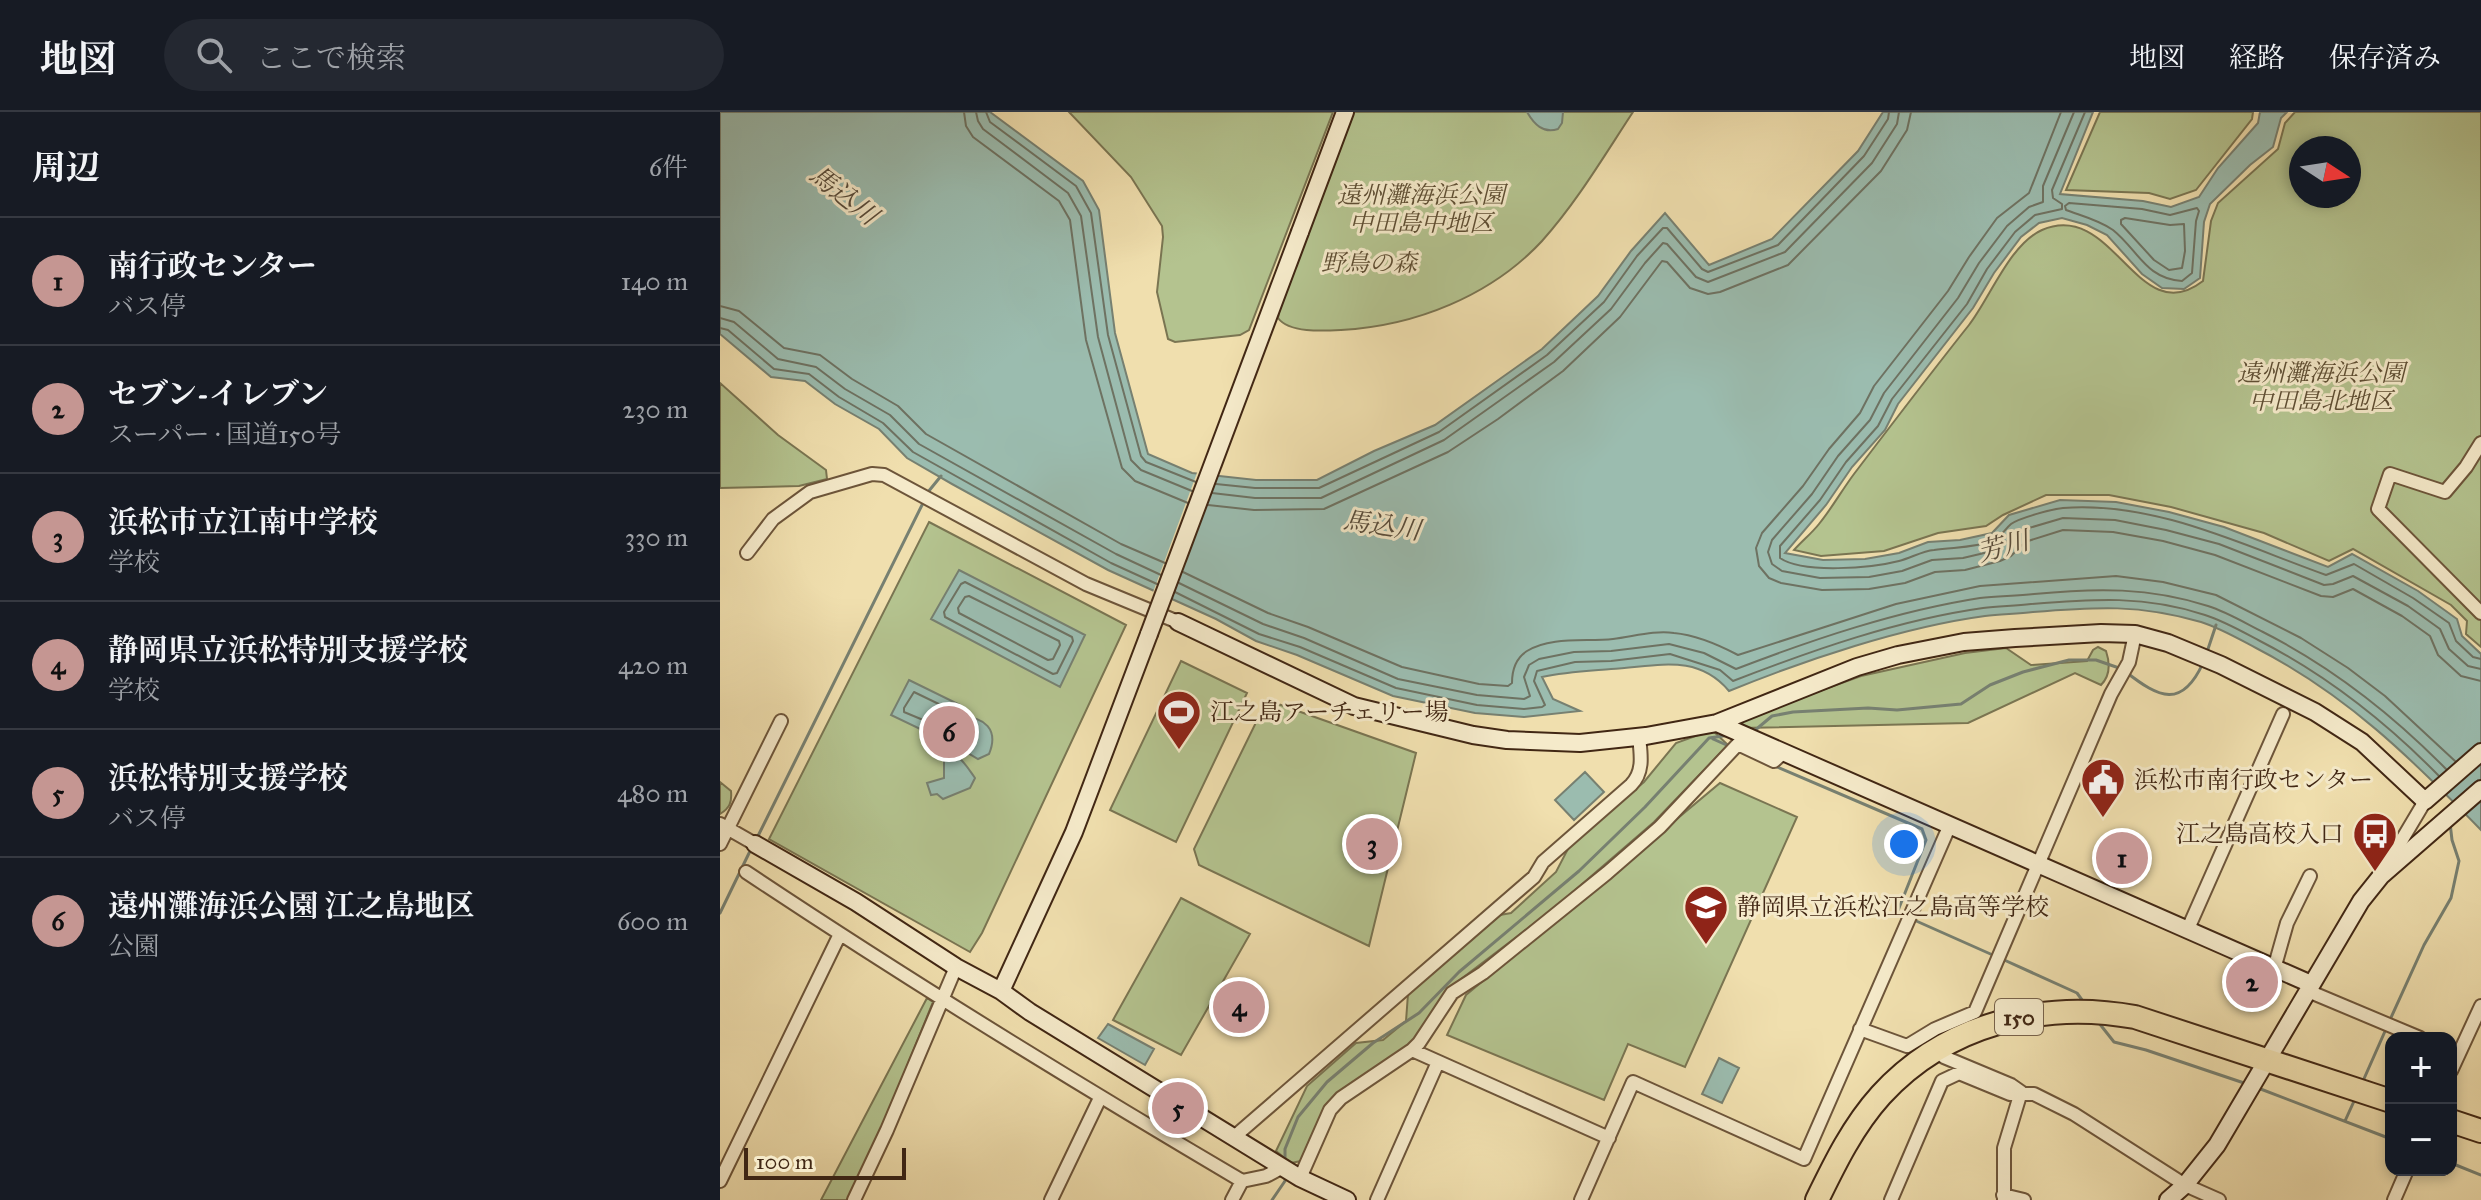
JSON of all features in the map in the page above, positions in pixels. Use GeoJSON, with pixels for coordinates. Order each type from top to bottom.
{"type":"FeatureCollection","features":[{"type":"Feature","properties":{"kind":"highway","name":"150"},"geometry":{"type":"LineString","coordinates":[[1817,1200],[1842,1150],[1881,1095],[1946,1044],[2002,1021],[2049,1012],[2106,1012],[2135,1017],[2385,1099]]}},
{"type":"Feature","properties":{"kind":"highway"},"geometry":{"type":"LineString","coordinates":[[2457,1123],[2481,1131]]}},
{"type":"Feature","properties":{"kind":"street"},"geometry":{"type":"LineString","coordinates":[[1001,991],[1067,849],[1345,112]]}},
{"type":"Feature","properties":{"kind":"street"},"geometry":{"type":"LineString","coordinates":[[2481,443],[2445,492],[2390,474],[2378,509],[2481,613]]}},
{"type":"Feature","properties":{"kind":"street"},"geometry":{"type":"LineString","coordinates":[[747,553],[773,519],[810,492],[872,474],[893,479],[1086,584],[1178,622],[1343,701],[1448,730],[1507,740],[1580,743],[1639,737],[1717,723],[1847,671],[1898,655],[1964,642],[2101,633],[2135,634],[2207,659],[2315,712],[2362,742],[2425,801]]}},
{"type":"Feature","properties":{"kind":"street"},"geometry":{"type":"LineString","coordinates":[[1861,1026],[1907,1046],[1935,1029],[1975,1012],[2111,694],[2129,662],[2135,634]]}},
{"type":"Feature","properties":{"kind":"street"},"geometry":{"type":"LineString","coordinates":[[2187,931],[2283,714]]}},
{"type":"Feature","properties":{"kind":"street"},"geometry":{"type":"LineString","coordinates":[[720,844],[781,721]]}},
{"type":"Feature","properties":{"kind":"street"},"geometry":{"type":"LineString","coordinates":[[1717,723],[2274,969],[2407,1032]]}},
{"type":"Feature","properties":{"kind":"street"},"geometry":{"type":"LineString","coordinates":[[1234,1137],[1534,877],[1543,862],[1631,785],[1639,777],[1639,737]]}},
{"type":"Feature","properties":{"kind":"street"},"geometry":{"type":"LineString","coordinates":[[1300,1178],[1330,1110],[1341,1098],[1412,1050],[1452,993],[1520,944],[1660,827],[1738,744],[1774,761],[1783,753]]}},
{"type":"Feature","properties":{"kind":"street"},"geometry":{"type":"LineString","coordinates":[[2168,1200],[2185,1185],[2217,1145],[2361,901],[2381,876],[2425,801],[2481,752]]}},
{"type":"Feature","properties":{"kind":"street"},"geometry":{"type":"LineString","coordinates":[[2381,876],[2481,789]]}},
{"type":"Feature","properties":{"kind":"street"},"geometry":{"type":"LineString","coordinates":[[1581,1200],[1633,1082],[1804,1159],[1949,827]]}},
{"type":"Feature","properties":{"kind":"street"},"geometry":{"type":"LineString","coordinates":[[727,828],[856,902],[956,967],[1001,991],[1030,1012],[1300,1178],[1347,1200]]}},
{"type":"Feature","properties":{"kind":"street"},"geometry":{"type":"LineString","coordinates":[[746,872],[1100,1098],[1242,1181],[1266,1176],[1283,1167]]}},
{"type":"Feature","properties":{"kind":"street"},"geometry":{"type":"LineString","coordinates":[[2274,969],[2287,923],[2310,876]]}},
{"type":"Feature","properties":{"kind":"street"},"geometry":{"type":"LineString","coordinates":[[720,1181],[840,934]]}},
{"type":"Feature","properties":{"kind":"street"},"geometry":{"type":"LineString","coordinates":[[854,1200],[956,967]]}},
{"type":"Feature","properties":{"kind":"street"},"geometry":{"type":"LineString","coordinates":[[2457,1049],[2481,1006]]}},
{"type":"Feature","properties":{"kind":"street"},"geometry":{"type":"LineString","coordinates":[[1861,1026],[1904,1039]]}},
{"type":"Feature","properties":{"kind":"street"},"geometry":{"type":"LineString","coordinates":[[1412,1050],[1609,1138]]}},
{"type":"Feature","properties":{"kind":"street"},"geometry":{"type":"LineString","coordinates":[[1944,1057],[2021,1092]]}},
{"type":"Feature","properties":{"kind":"street"},"geometry":{"type":"LineString","coordinates":[[1377,1200],[1438,1062]]}},
{"type":"Feature","properties":{"kind":"street"},"geometry":{"type":"LineString","coordinates":[[1891,1200],[1942,1081],[1959,1073],[2010,1094],[2034,1094],[2074,1114],[2185,1185],[2219,1200]]}},
{"type":"Feature","properties":{"kind":"street"},"geometry":{"type":"LineString","coordinates":[[2021,1092],[2004,1148],[2004,1197],[2024,1200]]}},
{"type":"Feature","properties":{"kind":"street"},"geometry":{"type":"LineString","coordinates":[[1051,1200],[1100,1098]]}},
{"type":"Feature","properties":{"kind":"street"},"geometry":{"type":"LineString","coordinates":[[2394,1200],[2404,1176]]}},
{"type":"Feature","properties":{"kind":"street"},"geometry":{"type":"LineString","coordinates":[[1232,1200],[1242,1181]]}},
{"type":"Feature","properties":{"kind":"green space"},"geometry":{"type":"Polygon","coordinates":[[[1069,112],[1333,112],[1249,330],[1240,335],[1175,342],[1168,339],[1157,292],[1162,226],[1131,177],[1069,112]]]}},
{"type":"Feature","properties":{"kind":"green space","name":"野鳥の森"},"geometry":{"type":"Polygon","coordinates":[[[1354,112],[1633,112],[1555,226],[1522,260],[1499,278],[1450,305],[1424,315],[1369,327],[1316,331],[1298,329],[1283,323],[1278,318],[1279,312],[1354,112]]]}},
{"type":"Feature","properties":{"kind":"green space"},"geometry":{"type":"Polygon","coordinates":[[[2100,112],[2253,112],[2252,119],[2196,190],[2170,199],[2149,193],[2066,190],[2100,112]]]}},
{"type":"Feature","properties":{"kind":"green space","name":"遠州灘海浜公園 中田島北地区"},"geometry":{"type":"Polygon","coordinates":[[[2295,112],[2481,112],[2481,647],[2466,634],[2467,621],[2451,605],[2353,549],[2329,561],[2264,533],[2171,507],[2109,495],[2046,495],[1986,526],[1938,533],[1884,551],[1821,556],[1794,550],[1824,518],[1977,314],[2010,259],[2031,237],[2042,230],[2067,225],[2088,232],[2142,279],[2160,290],[2180,292],[2203,281],[2211,221],[2218,203],[2278,149],[2285,123],[2295,112]]]}},
{"type":"Feature","properties":{"kind":"green space"},"geometry":{"type":"Polygon","coordinates":[[[720,383],[778,435],[826,470],[827,479],[799,486],[720,488],[720,383]]]}},
{"type":"Feature","properties":{"kind":"green space"},"geometry":{"type":"Polygon","coordinates":[[[929,522],[1126,625],[982,933],[970,952],[769,839],[929,522]]]}},
{"type":"Feature","properties":{"kind":"green space"},"geometry":{"type":"Polygon","coordinates":[[[2098,647],[2106,651],[2109,664],[2107,677],[2101,685],[2075,673],[1968,723],[1741,728],[1739,720],[1861,676],[1965,653],[2006,648],[2031,665],[2087,661],[2098,647]]]}},
{"type":"Feature","properties":{"kind":"green space","name":"江之島アーチェリー場"},"geometry":{"type":"Polygon","coordinates":[[[1181,661],[1247,693],[1176,842],[1110,810],[1181,661]]]}},
{"type":"Feature","properties":{"kind":"green space"},"geometry":{"type":"Polygon","coordinates":[[[1267,700],[1416,753],[1369,946],[1199,865],[1194,849],[1267,700]]]}},
{"type":"Feature","properties":{"kind":"green space"},"geometry":{"type":"Polygon","coordinates":[[[1712,730],[1728,745],[1654,822],[1552,910],[1448,989],[1412,1042],[1327,1104],[1301,1161],[1291,1163],[1276,1151],[1307,1086],[1356,1043],[1383,1040],[1406,1021],[1408,994],[1500,915],[1511,913],[1556,872],[1570,845],[1644,782],[1676,743],[1712,730]]]}},
{"type":"Feature","properties":{"kind":"green space"},"geometry":{"type":"Polygon","coordinates":[[[720,782],[731,791],[731,802],[720,814],[720,782]]]}},
{"type":"Feature","properties":{"kind":"green space"},"geometry":{"type":"Polygon","coordinates":[[[1720,783],[1797,817],[1685,1067],[1628,1044],[1604,1100],[1447,1035],[1466,995],[1720,783]]]}},
{"type":"Feature","properties":{"kind":"green space"},"geometry":{"type":"Polygon","coordinates":[[[1181,898],[1250,934],[1181,1055],[1113,1020],[1181,898]]]}},
{"type":"Feature","properties":{"kind":"green space"},"geometry":{"type":"Polygon","coordinates":[[[927,998],[933,1002],[882,1128],[847,1200],[821,1200],[927,998]]]}},
{"type":"Feature","properties":{"kind":"water"},"geometry":{"type":"Polygon","coordinates":[[[720,112],[990,112],[1083,181],[1099,210],[1115,333],[1148,454],[1192,473],[1256,480],[1317,480],[1435,425],[1542,349],[1598,296],[1631,251],[1665,213],[1709,265],[1772,239],[1858,151],[1883,112],[2093,112],[2060,194],[2143,201],[2171,207],[2199,197],[2218,168],[2258,123],[2260,112],[2287,112],[2281,118],[2273,147],[2210,204],[2204,222],[2200,278],[2184,289],[2162,288],[2142,274],[2107,235],[2087,225],[2062,218],[2039,223],[2021,237],[1973,308],[1898,404],[1885,430],[1785,553],[1823,560],[1865,559],[1899,553],[1928,542],[1960,540],[1992,533],[2009,515],[2060,500],[2116,502],[2169,512],[2224,527],[2328,567],[2352,554],[2418,591],[2457,619],[2462,636],[2481,654],[2481,830],[2403,753],[2320,686],[2222,630],[2157,612],[2117,608],[2077,609],[1954,621],[1855,646],[1729,691],[1716,679],[1689,666],[1659,665],[1551,675],[1542,677],[1553,699],[1580,711],[1524,717],[1475,713],[1393,696],[1256,641],[1216,619],[1108,570],[952,484],[907,458],[879,429],[835,404],[805,381],[771,377],[720,334],[720,112]]]}},
{"type":"Feature","properties":{"kind":"water"},"geometry":{"type":"Polygon","coordinates":[[[1527,112],[1563,112],[1562,123],[1558,129],[1543,129],[1527,112]]]}},
{"type":"Feature","properties":{"kind":"water"},"geometry":{"type":"Polygon","coordinates":[[[959,570],[1085,635],[1060,687],[931,619],[959,570]]]}},
{"type":"Feature","properties":{"kind":"water"},"geometry":{"type":"Polygon","coordinates":[[[909,680],[960,705],[943,740],[891,715],[909,680]]]}},
{"type":"Feature","properties":{"kind":"water"},"geometry":{"type":"Polygon","coordinates":[[[960,717],[976,719],[988,726],[992,738],[989,754],[978,759],[968,753],[975,738],[959,731],[960,717]]]}},
{"type":"Feature","properties":{"kind":"water"},"geometry":{"type":"Polygon","coordinates":[[[947,753],[960,759],[975,778],[970,788],[943,799],[937,794],[931,795],[927,783],[944,778],[947,753]]]}},
{"type":"Feature","properties":{"kind":"water"},"geometry":{"type":"Polygon","coordinates":[[[1585,772],[1604,792],[1574,820],[1555,800],[1585,772]]]}},
{"type":"Feature","properties":{"kind":"water"},"geometry":{"type":"Polygon","coordinates":[[[1108,1024],[1154,1049],[1145,1065],[1098,1038],[1108,1024]]]}},
{"type":"Feature","properties":{"kind":"water"},"geometry":{"type":"Polygon","coordinates":[[[1719,1058],[1739,1068],[1722,1103],[1702,1094],[1719,1058]]]}},
{"type":"Feature","properties":{"kind":"pier"},"geometry":{"type":"Polygon","coordinates":[[[1198,470],[1217,472],[1168,602],[1152,595],[1198,470]]]}},
{"type":"Feature","properties":{"kind":"waterway"},"geometry":{"type":"LineString","coordinates":[[928,492],[941,476]]}},
{"type":"Feature","properties":{"kind":"waterway"},"geometry":{"type":"LineString","coordinates":[[756,840],[925,499]]}},
{"type":"Feature","properties":{"kind":"waterway"},"geometry":{"type":"LineString","coordinates":[[2207,652],[2216,625]]}},
{"type":"Feature","properties":{"kind":"waterway"},"geometry":{"type":"LineString","coordinates":[[1753,732],[1772,716],[1793,712],[1868,708],[1897,710],[1961,704],[1990,685],[2023,672],[2069,660],[2096,660],[2119,668]]}},
{"type":"Feature","properties":{"kind":"waterway"},"geometry":{"type":"LineString","coordinates":[[2126,672],[2159,693],[2178,693],[2195,678],[2203,663]]}},
{"type":"Feature","properties":{"kind":"waterway"},"geometry":{"type":"LineString","coordinates":[[1285,1160],[1285,1149],[1298,1117],[1327,1082],[1373,1043],[1419,1013],[1459,972],[1579,871],[1645,807],[1709,738],[1730,735]]}},
{"type":"Feature","properties":{"kind":"waterway"},"geometry":{"type":"LineString","coordinates":[[1713,739],[1731,747]]}},
{"type":"Feature","properties":{"kind":"waterway"},"geometry":{"type":"LineString","coordinates":[[1775,766],[1922,829],[1926,840],[1897,913],[1907,917]]}},
{"type":"Feature","properties":{"kind":"waterway"},"geometry":{"type":"LineString","coordinates":[[2389,1022],[2424,945],[2451,898],[2459,861],[2450,823]]}},
{"type":"Feature","properties":{"kind":"waterway"},"geometry":{"type":"LineString","coordinates":[[720,913],[752,847]]}},
{"type":"Feature","properties":{"kind":"waterway"},"geometry":{"type":"LineString","coordinates":[[1914,920],[1995,956]]}},
{"type":"Feature","properties":{"kind":"waterway"},"geometry":{"type":"LineString","coordinates":[[2002,959],[2077,993],[2085,1004]]}},
{"type":"Feature","properties":{"kind":"waterway"},"geometry":{"type":"LineString","coordinates":[[2099,1023],[2114,1042],[2247,1084]]}},
{"type":"Feature","properties":{"kind":"waterway"},"geometry":{"type":"LineString","coordinates":[[2363,1081],[2386,1029]]}},
{"type":"Feature","properties":{"kind":"waterway"},"geometry":{"type":"LineString","coordinates":[[2258,1088],[2385,1137]]}},
{"type":"Feature","properties":{"kind":"waterway"},"geometry":{"type":"LineString","coordinates":[[2345,1121],[2355,1099]]}},
{"type":"Feature","properties":{"kind":"waterway"},"geometry":{"type":"LineString","coordinates":[[2457,1165],[2481,1175]]}},
{"type":"Feature","properties":{"kind":"waterway"},"geometry":{"type":"LineString","coordinates":[[1272,1200],[1285,1176]]}},
{"type":"Feature","properties":{"kind":"place","name":"遠州灘海浜公園 江之島地区"},"geometry":{"type":"Point","coordinates":[949,732]}},
{"type":"Feature","properties":{"kind":"place","name":"江之島アーチェリー場"},"geometry":{"type":"Point","coordinates":[1179,751]}},
{"type":"Feature","properties":{"kind":"place","name":"浜松市南行政センター"},"geometry":{"type":"Point","coordinates":[2103,819]}},
{"type":"Feature","properties":{"kind":"place","name":"浜松市立江南中学校"},"geometry":{"type":"Point","coordinates":[1372,844]}},
{"type":"Feature","properties":{"kind":"place","name":"南行政センター"},"geometry":{"type":"Point","coordinates":[2122,858]}},
{"type":"Feature","properties":{"kind":"place","name":"江之島高校入口"},"geometry":{"type":"Point","coordinates":[2375,873]}},
{"type":"Feature","properties":{"kind":"place","name":"静岡県立浜松江之島高等学校"},"geometry":{"type":"Point","coordinates":[1706,946]}},
{"type":"Feature","properties":{"kind":"place","name":"セブン-イレブン"},"geometry":{"type":"Point","coordinates":[2252,982]}},
{"type":"Feature","properties":{"kind":"place","name":"静岡県立浜松特別支援学校"},"geometry":{"type":"Point","coordinates":[1239,1007]}},
{"type":"Feature","properties":{"kind":"place","name":"浜松特別支援学校"},"geometry":{"type":"Point","coordinates":[1178,1108]}},
{"type":"Feature","properties":{"kind":"water label","name":"馬込川"},"geometry":{"type":"Point","coordinates":[844,195]}},
{"type":"Feature","properties":{"kind":"water label","name":"馬込川"},"geometry":{"type":"Point","coordinates":[1382,525]}},
{"type":"Feature","properties":{"kind":"water label","name":"芳川"},"geometry":{"type":"Point","coordinates":[2003,546]}},
{"type":"Feature","properties":{"kind":"park label","name":"遠州灘海浜公園 中田島中地区"},"geometry":{"type":"Point","coordinates":[1421,209]}}]}
